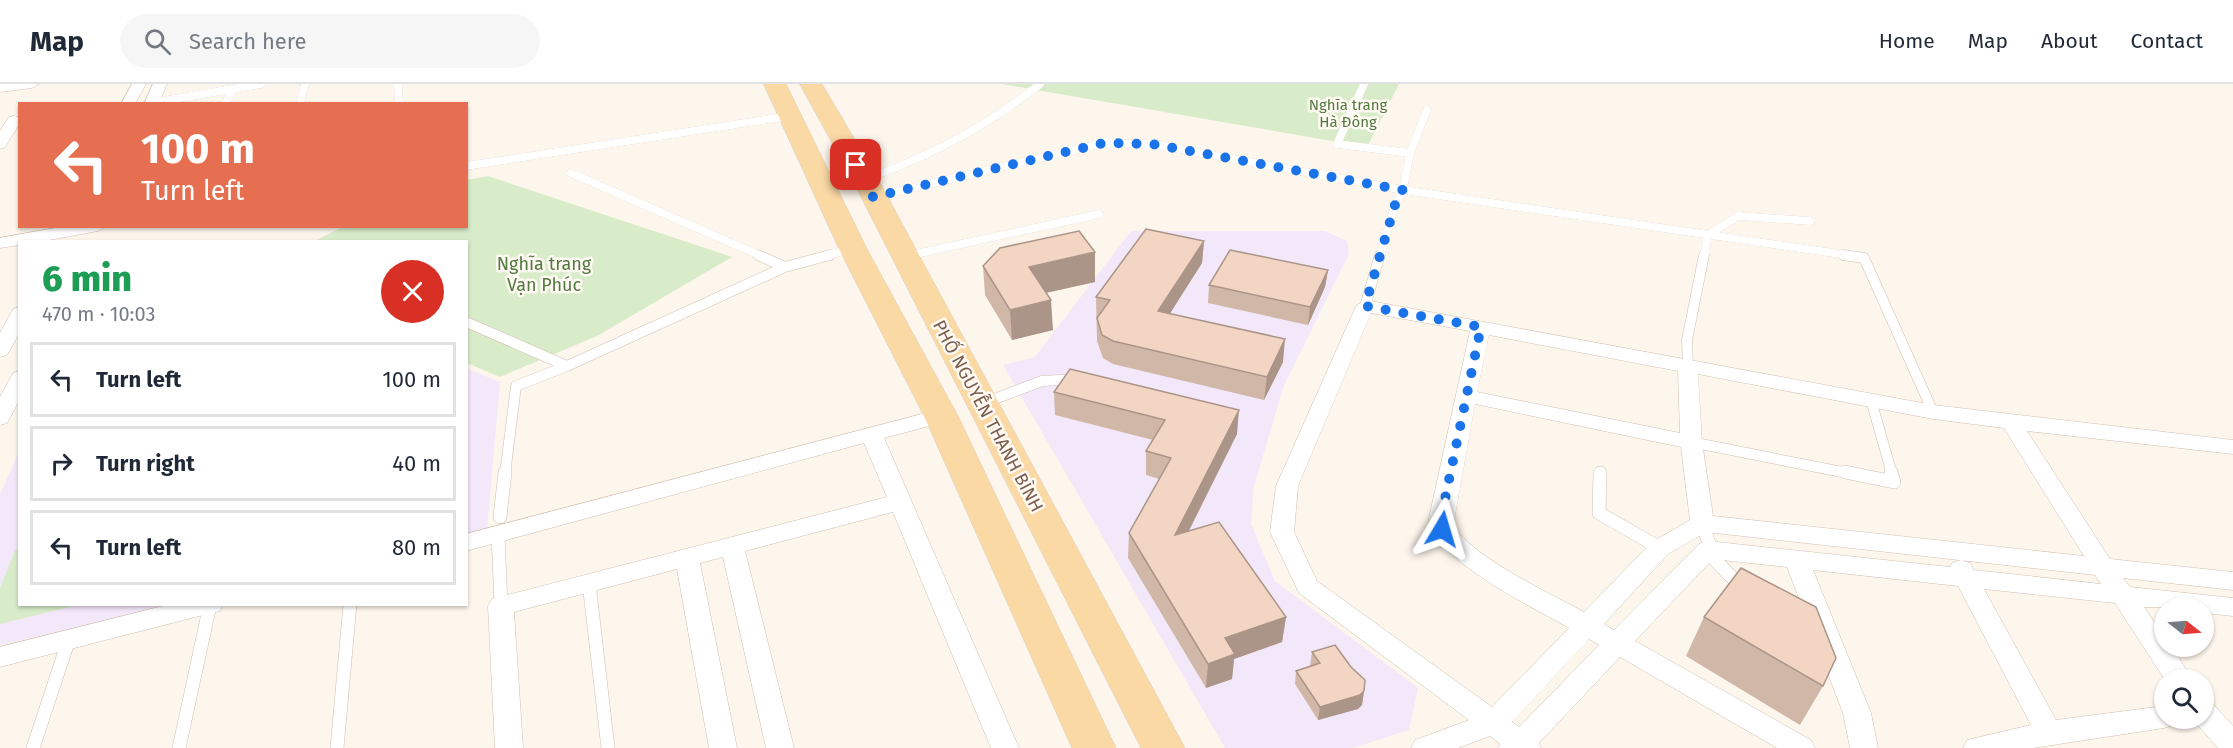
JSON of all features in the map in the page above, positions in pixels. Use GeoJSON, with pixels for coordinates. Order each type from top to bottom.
{"type":"FeatureCollection","features":[{"type":"Feature","properties":{"kind":"main road"},"geometry":{"type":"LineString","coordinates":[[775,84],[853,249],[941,416],[1094,748]]}},
{"type":"Feature","properties":{"kind":"main road","name":"PHỐ NGUYỄN THANH BÌNH"},"geometry":{"type":"LineString","coordinates":[[811,84],[869,188],[1163,748]]}},
{"type":"Feature","properties":{"kind":"street"},"geometry":{"type":"LineString","coordinates":[[0,88],[32,84]]}},
{"type":"Feature","properties":{"kind":"street"},"geometry":{"type":"LineString","coordinates":[[129,102],[139,84]]}},
{"type":"Feature","properties":{"kind":"street"},"geometry":{"type":"LineString","coordinates":[[151,102],[160,84]]}},
{"type":"Feature","properties":{"kind":"street"},"geometry":{"type":"LineString","coordinates":[[0,144],[11,121]]}},
{"type":"Feature","properties":{"kind":"street"},"geometry":{"type":"LineString","coordinates":[[20,240],[92,230]]}},
{"type":"Feature","properties":{"kind":"street"},"geometry":{"type":"LineString","coordinates":[[0,243],[18,240]]}},
{"type":"Feature","properties":{"kind":"street"},"geometry":{"type":"LineString","coordinates":[[2233,447],[1933,412],[1365,306],[1287,486],[1282,532],[1308,587],[1494,723],[1520,747],[1707,550],[2233,607]]}},
{"type":"Feature","properties":{"kind":"street"},"geometry":{"type":"LineString","coordinates":[[0,351],[18,317]]}},
{"type":"Feature","properties":{"kind":"street"},"geometry":{"type":"LineString","coordinates":[[1481,327],[1441,518],[1442,529],[1454,545],[1504,579],[1617,646],[1801,748]]}},
{"type":"Feature","properties":{"kind":"street"},"geometry":{"type":"LineString","coordinates":[[1688,365],[1691,442],[1702,523]]}},
{"type":"Feature","properties":{"kind":"street"},"geometry":{"type":"LineString","coordinates":[[7,414],[18,383]]}},
{"type":"Feature","properties":{"kind":"street"},"geometry":{"type":"LineString","coordinates":[[1466,396],[1691,442]]}},
{"type":"Feature","properties":{"kind":"street"},"geometry":{"type":"LineString","coordinates":[[468,542],[499,526],[941,416]]}},
{"type":"Feature","properties":{"kind":"street"},"geometry":{"type":"LineString","coordinates":[[2011,422],[2120,594],[2172,669]]}},
{"type":"Feature","properties":{"kind":"street"},"geometry":{"type":"LineString","coordinates":[[871,434],[1005,748]]}},
{"type":"Feature","properties":{"kind":"street"},"geometry":{"type":"LineString","coordinates":[[509,748],[501,606],[899,502]]}},
{"type":"Feature","properties":{"kind":"street"},"geometry":{"type":"LineString","coordinates":[[1425,748],[1494,723],[1660,548],[1702,523],[2233,581]]}},
{"type":"Feature","properties":{"kind":"street"},"geometry":{"type":"LineString","coordinates":[[732,546],[780,748]]}},
{"type":"Feature","properties":{"kind":"street"},"geometry":{"type":"LineString","coordinates":[[1950,551],[2049,733]]}},
{"type":"Feature","properties":{"kind":"street"},"geometry":{"type":"LineString","coordinates":[[687,558],[723,748]]}},
{"type":"Feature","properties":{"kind":"street"},"geometry":{"type":"LineString","coordinates":[[1797,561],[1809,614],[1857,713],[1864,748]]}},
{"type":"Feature","properties":{"kind":"street"},"geometry":{"type":"LineString","coordinates":[[0,657],[207,606]]}},
{"type":"Feature","properties":{"kind":"street"},"geometry":{"type":"LineString","coordinates":[[1977,748],[2049,733],[2154,718]]}},
{"type":"Feature","properties":{"kind":"street"},"geometry":{"type":"LineString","coordinates":[[2214,724],[2233,744]]}},
{"type":"Feature","properties":{"kind":"lane"},"geometry":{"type":"LineString","coordinates":[[157,102],[261,84]]}},
{"type":"Feature","properties":{"kind":"lane"},"geometry":{"type":"LineString","coordinates":[[300,102],[305,84]]}},
{"type":"Feature","properties":{"kind":"lane"},"geometry":{"type":"LineString","coordinates":[[398,84],[399,102]]}},
{"type":"Feature","properties":{"kind":"lane"},"geometry":{"type":"LineString","coordinates":[[869,188],[1022,99],[1040,84]]}},
{"type":"Feature","properties":{"kind":"lane"},"geometry":{"type":"LineString","coordinates":[[1364,84],[1337,144],[1410,153]]}},
{"type":"Feature","properties":{"kind":"lane"},"geometry":{"type":"LineString","coordinates":[[226,102],[232,89]]}},
{"type":"Feature","properties":{"kind":"lane"},"geometry":{"type":"LineString","coordinates":[[1365,306],[1395,205],[1403,190],[1410,153],[1427,110]]}},
{"type":"Feature","properties":{"kind":"lane"},"geometry":{"type":"LineString","coordinates":[[468,166],[790,116]]}},
{"type":"Feature","properties":{"kind":"lane"},"geometry":{"type":"LineString","coordinates":[[869,188],[1104,143],[1152,144],[1403,190],[1864,258],[1933,412]]}},
{"type":"Feature","properties":{"kind":"lane"},"geometry":{"type":"LineString","coordinates":[[571,173],[785,267]]}},
{"type":"Feature","properties":{"kind":"lane"},"geometry":{"type":"LineString","coordinates":[[905,257],[1099,214]]}},
{"type":"Feature","properties":{"kind":"lane"},"geometry":{"type":"LineString","coordinates":[[1688,365],[1687,340],[1708,235],[1738,216],[1810,221]]}},
{"type":"Feature","properties":{"kind":"lane"},"geometry":{"type":"LineString","coordinates":[[501,606],[499,526],[516,386],[567,366],[785,267],[853,249]]}},
{"type":"Feature","properties":{"kind":"lane"},"geometry":{"type":"LineString","coordinates":[[468,323],[567,366]]}},
{"type":"Feature","properties":{"kind":"lane"},"geometry":{"type":"LineString","coordinates":[[981,404],[1025,386],[1066,376],[1088,382]]}},
{"type":"Feature","properties":{"kind":"lane"},"geometry":{"type":"LineString","coordinates":[[1691,442],[1894,482],[1871,400]]}},
{"type":"Feature","properties":{"kind":"lane"},"geometry":{"type":"LineString","coordinates":[[1600,474],[1599,513],[1660,548]]}},
{"type":"Feature","properties":{"kind":"lane"},"geometry":{"type":"LineString","coordinates":[[1702,523],[1707,550],[1723,572],[1755,596]]}},
{"type":"Feature","properties":{"kind":"lane"},"geometry":{"type":"LineString","coordinates":[[589,583],[608,748]]}},
{"type":"Feature","properties":{"kind":"lane"},"geometry":{"type":"LineString","coordinates":[[179,748],[211,606]]}},
{"type":"Feature","properties":{"kind":"lane"},"geometry":{"type":"LineString","coordinates":[[337,748],[350,606]]}},
{"type":"Feature","properties":{"kind":"lane"},"geometry":{"type":"LineString","coordinates":[[33,748],[70,639]]}},
{"type":"Feature","properties":{"kind":"shaded area"},"geometry":{"type":"Polygon","coordinates":[[[1131,231],[1325,231],[1347,241],[1349,254],[1284,385],[1254,486],[1251,524],[1275,581],[1418,688],[1409,730],[1353,748],[1225,748],[1003,365],[1035,357],[1131,231]]]}},
{"type":"Feature","properties":{"kind":"shaded area"},"geometry":{"type":"Polygon","coordinates":[[[468,369],[500,382],[487,530],[468,535],[468,369]]]}},
{"type":"Feature","properties":{"kind":"shaded area"},"geometry":{"type":"Polygon","coordinates":[[[18,453],[18,606],[168,606],[0,645],[0,495],[18,453]]]}},
{"type":"Feature","properties":{"kind":"green space","name":"Nghĩa trang Hà Đông"},"geometry":{"type":"Polygon","coordinates":[[[1002,84],[1399,84],[1367,147],[1002,84]]]}},
{"type":"Feature","properties":{"kind":"green space","name":"Nghĩa trang Vạn Phúc"},"geometry":{"type":"Polygon","coordinates":[[[488,176],[732,257],[597,336],[500,377],[468,363],[468,240],[316,240],[341,228],[468,228],[468,180],[488,176]]]}},
{"type":"Feature","properties":{"kind":"green space"},"geometry":{"type":"Polygon","coordinates":[[[18,549],[18,606],[74,606],[0,624],[0,588],[15,550],[18,549]]]}},
{"type":"Feature","properties":{"kind":"building"},"geometry":{"type":"Polygon","coordinates":[[[1146,229],[1204,241],[1158,311],[1285,339],[1267,377],[1113,341],[1102,335],[1097,318],[1110,300],[1096,297],[1146,229]]]}},
{"type":"Feature","properties":{"kind":"building"},"geometry":{"type":"Polygon","coordinates":[[[1079,231],[1095,252],[1029,267],[1051,300],[1010,310],[983,266],[1000,248],[1079,231]]]}},
{"type":"Feature","properties":{"kind":"building"},"geometry":{"type":"Polygon","coordinates":[[[1230,250],[1328,270],[1310,307],[1209,285],[1230,250]]]}},
{"type":"Feature","properties":{"kind":"building"},"geometry":{"type":"Polygon","coordinates":[[[1070,369],[1239,410],[1175,535],[1219,522],[1286,617],[1225,638],[1235,654],[1208,664],[1129,533],[1171,458],[1146,451],[1165,420],[1054,392],[1070,369]]]}},
{"type":"Feature","properties":{"kind":"building"},"geometry":{"type":"Polygon","coordinates":[[[1741,568],[1816,607],[1836,658],[1823,686],[1704,617],[1741,568]]]}},
{"type":"Feature","properties":{"kind":"building"},"geometry":{"type":"Polygon","coordinates":[[[1335,645],[1351,667],[1365,680],[1364,691],[1360,695],[1320,707],[1296,671],[1320,663],[1312,652],[1335,645]]]}},
{"type":"Feature","properties":{"kind":"route"},"geometry":{"type":"LineString","coordinates":[[856,165],[873,197],[1104,143],[1152,144],[1403,190],[1395,205],[1365,306],[1481,327],[1441,518],[1442,529]]}}]}
